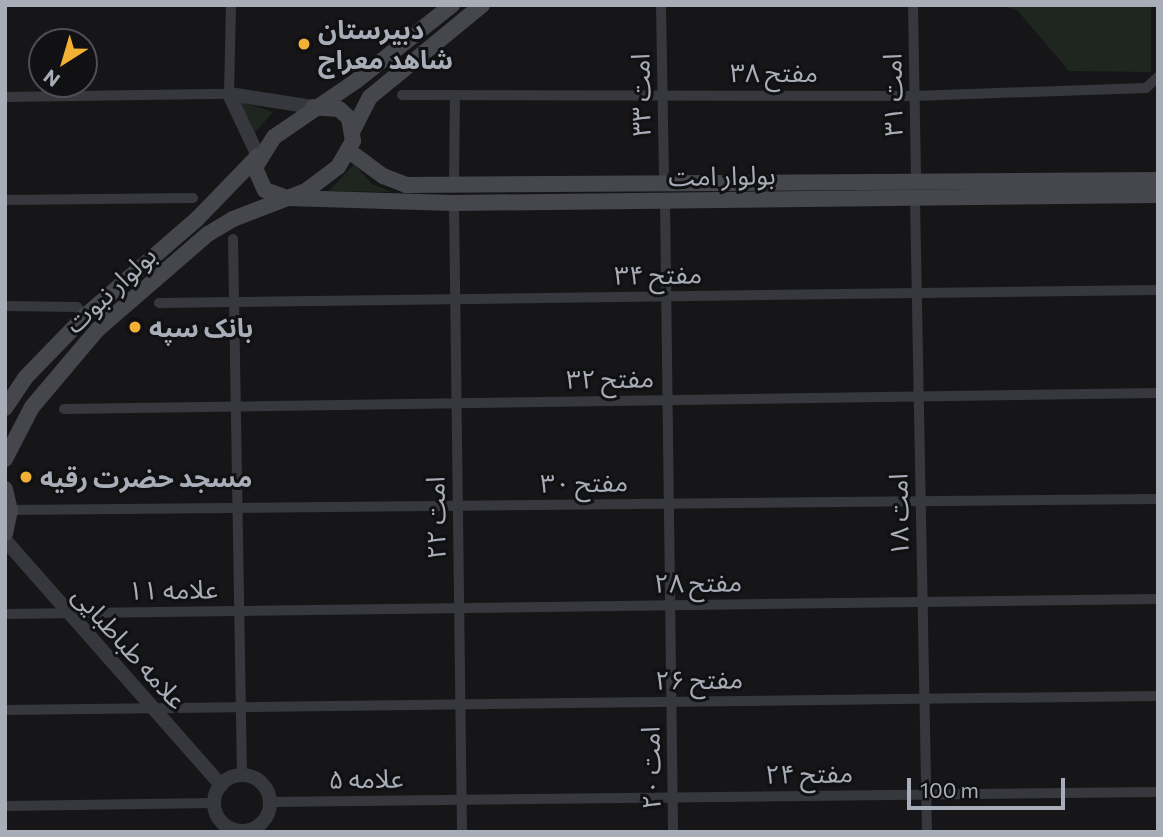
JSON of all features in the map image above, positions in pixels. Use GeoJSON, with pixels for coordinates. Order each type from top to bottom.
{"type":"FeatureCollection","features":[{"type":"Feature","properties":{"kind":"main road"},"geometry":{"type":"LineString","coordinates":[[452,5],[356,81],[283,128],[258,156],[256,168],[265,190],[287,198],[323,181],[349,151],[354,130],[370,97],[482,5]]}},
{"type":"Feature","properties":{"kind":"main road"},"geometry":{"type":"LineString","coordinates":[[313,107],[339,109],[354,130]]}},
{"type":"Feature","properties":{"kind":"main road","name":"بولوار امت"},"geometry":{"type":"LineString","coordinates":[[349,151],[383,176],[406,185],[454,194]]}},
{"type":"Feature","properties":{"kind":"main road","name":"بولوار نبوت"},"geometry":{"type":"LineString","coordinates":[[8,398],[85,316],[197,219],[258,156]]}},
{"type":"Feature","properties":{"kind":"main road"},"geometry":{"type":"LineString","coordinates":[[1141,180],[1158,166]]}},
{"type":"Feature","properties":{"kind":"main road","name":"بولوار امت"},"geometry":{"type":"LineString","coordinates":[[915,191],[1158,180]]}},
{"type":"Feature","properties":{"kind":"main road","name":"بولوار امت"},"geometry":{"type":"LineString","coordinates":[[287,198],[454,194],[915,191],[1158,195]]}},
{"type":"Feature","properties":{"kind":"main road","name":"بولوار نبوت"},"geometry":{"type":"LineString","coordinates":[[5,459],[32,407],[97,330],[208,234],[287,198]]}},
{"type":"Feature","properties":{"kind":"main road"},"geometry":{"type":"LineString","coordinates":[[5,489],[10,510],[5,534]]}},
{"type":"Feature","properties":{"kind":"street"},"geometry":{"type":"LineString","coordinates":[[231,5],[229,94],[258,156]]}},
{"type":"Feature","properties":{"kind":"street","name":"امت ۳۳"},"geometry":{"type":"LineString","coordinates":[[661,5],[665,193]]}},
{"type":"Feature","properties":{"kind":"street","name":"امت ۳۱"},"geometry":{"type":"LineString","coordinates":[[913,5],[915,191]]}},
{"type":"Feature","properties":{"kind":"street","name":"مفتح ۳۸"},"geometry":{"type":"LineString","coordinates":[[402,96],[914,96],[1146,88],[1158,77]]}},
{"type":"Feature","properties":{"kind":"street"},"geometry":{"type":"LineString","coordinates":[[5,97],[229,94],[313,107]]}},
{"type":"Feature","properties":{"kind":"street","name":"امت ۲۲"},"geometry":{"type":"LineString","coordinates":[[454,95],[462,832]]}},
{"type":"Feature","properties":{"kind":"street","name":"امت ۱۸"},"geometry":{"type":"LineString","coordinates":[[915,191],[927,832]]}},
{"type":"Feature","properties":{"kind":"street","name":"امت ۲۰"},"geometry":{"type":"LineString","coordinates":[[665,193],[673,832]]}},
{"type":"Feature","properties":{"kind":"street"},"geometry":{"type":"LineString","coordinates":[[5,200],[192,198]]}},
{"type":"Feature","properties":{"kind":"street"},"geometry":{"type":"LineString","coordinates":[[233,239],[242,775]]}},
{"type":"Feature","properties":{"kind":"street","name":"مفتح ۳۴"},"geometry":{"type":"LineString","coordinates":[[159,303],[1158,290]]}},
{"type":"Feature","properties":{"kind":"street"},"geometry":{"type":"LineString","coordinates":[[5,306],[77,307],[85,316]]}},
{"type":"Feature","properties":{"kind":"street","name":"مفتح ۳۲"},"geometry":{"type":"LineString","coordinates":[[64,409],[1158,393]]}},
{"type":"Feature","properties":{"kind":"street","name":"مفتح ۳۰"},"geometry":{"type":"LineString","coordinates":[[10,510],[1158,499]]}},
{"type":"Feature","properties":{"kind":"street","name":"علامه طباطبایی"},"geometry":{"type":"LineString","coordinates":[[5,540],[65,613],[221,785]]}},
{"type":"Feature","properties":{"kind":"street","name":"مفتح ۲۸"},"geometry":{"type":"LineString","coordinates":[[239,611],[1158,599]]}},
{"type":"Feature","properties":{"kind":"street","name":"علامه ۱۱"},"geometry":{"type":"LineString","coordinates":[[5,614],[239,611]]}},
{"type":"Feature","properties":{"kind":"street","name":"مفتح ۲۶"},"geometry":{"type":"LineString","coordinates":[[5,710],[1158,696]]}},
{"type":"Feature","properties":{"kind":"street"},"geometry":{"type":"LineString","coordinates":[[242,775],[260,782],[270,802],[269,812],[250,831],[223,825],[214,803],[221,785],[242,775]]}},
{"type":"Feature","properties":{"kind":"street","name":"مفتح ۲۴"},"geometry":{"type":"LineString","coordinates":[[462,800],[1158,792]]}},
{"type":"Feature","properties":{"kind":"street","name":"علامه ۵"},"geometry":{"type":"LineString","coordinates":[[270,802],[462,800]]}},
{"type":"Feature","properties":{"kind":"street"},"geometry":{"type":"LineString","coordinates":[[5,806],[214,803]]}},
{"type":"Feature","properties":{"kind":"shaded area"},"geometry":{"type":"Polygon","coordinates":[[[999,5],[1151,5],[1151,72],[1069,71],[1017,10],[999,5]]]}},
{"type":"Feature","properties":{"kind":"shaded area"},"geometry":{"type":"Polygon","coordinates":[[[236,100],[273,112],[252,136],[236,100]]]}},
{"type":"Feature","properties":{"kind":"shaded area"},"geometry":{"type":"Polygon","coordinates":[[[354,164],[372,184],[392,192],[329,191],[354,164]]]}},
{"type":"Feature","properties":{"kind":"place","name":"دبیرستان شاهد معراج"},"geometry":{"type":"Point","coordinates":[304,44]}},
{"type":"Feature","properties":{"kind":"place","name":"بانک سپه"},"geometry":{"type":"Point","coordinates":[135,327]}},
{"type":"Feature","properties":{"kind":"place","name":"مسجد حضرت رقیه"},"geometry":{"type":"Point","coordinates":[26,477]}}]}
